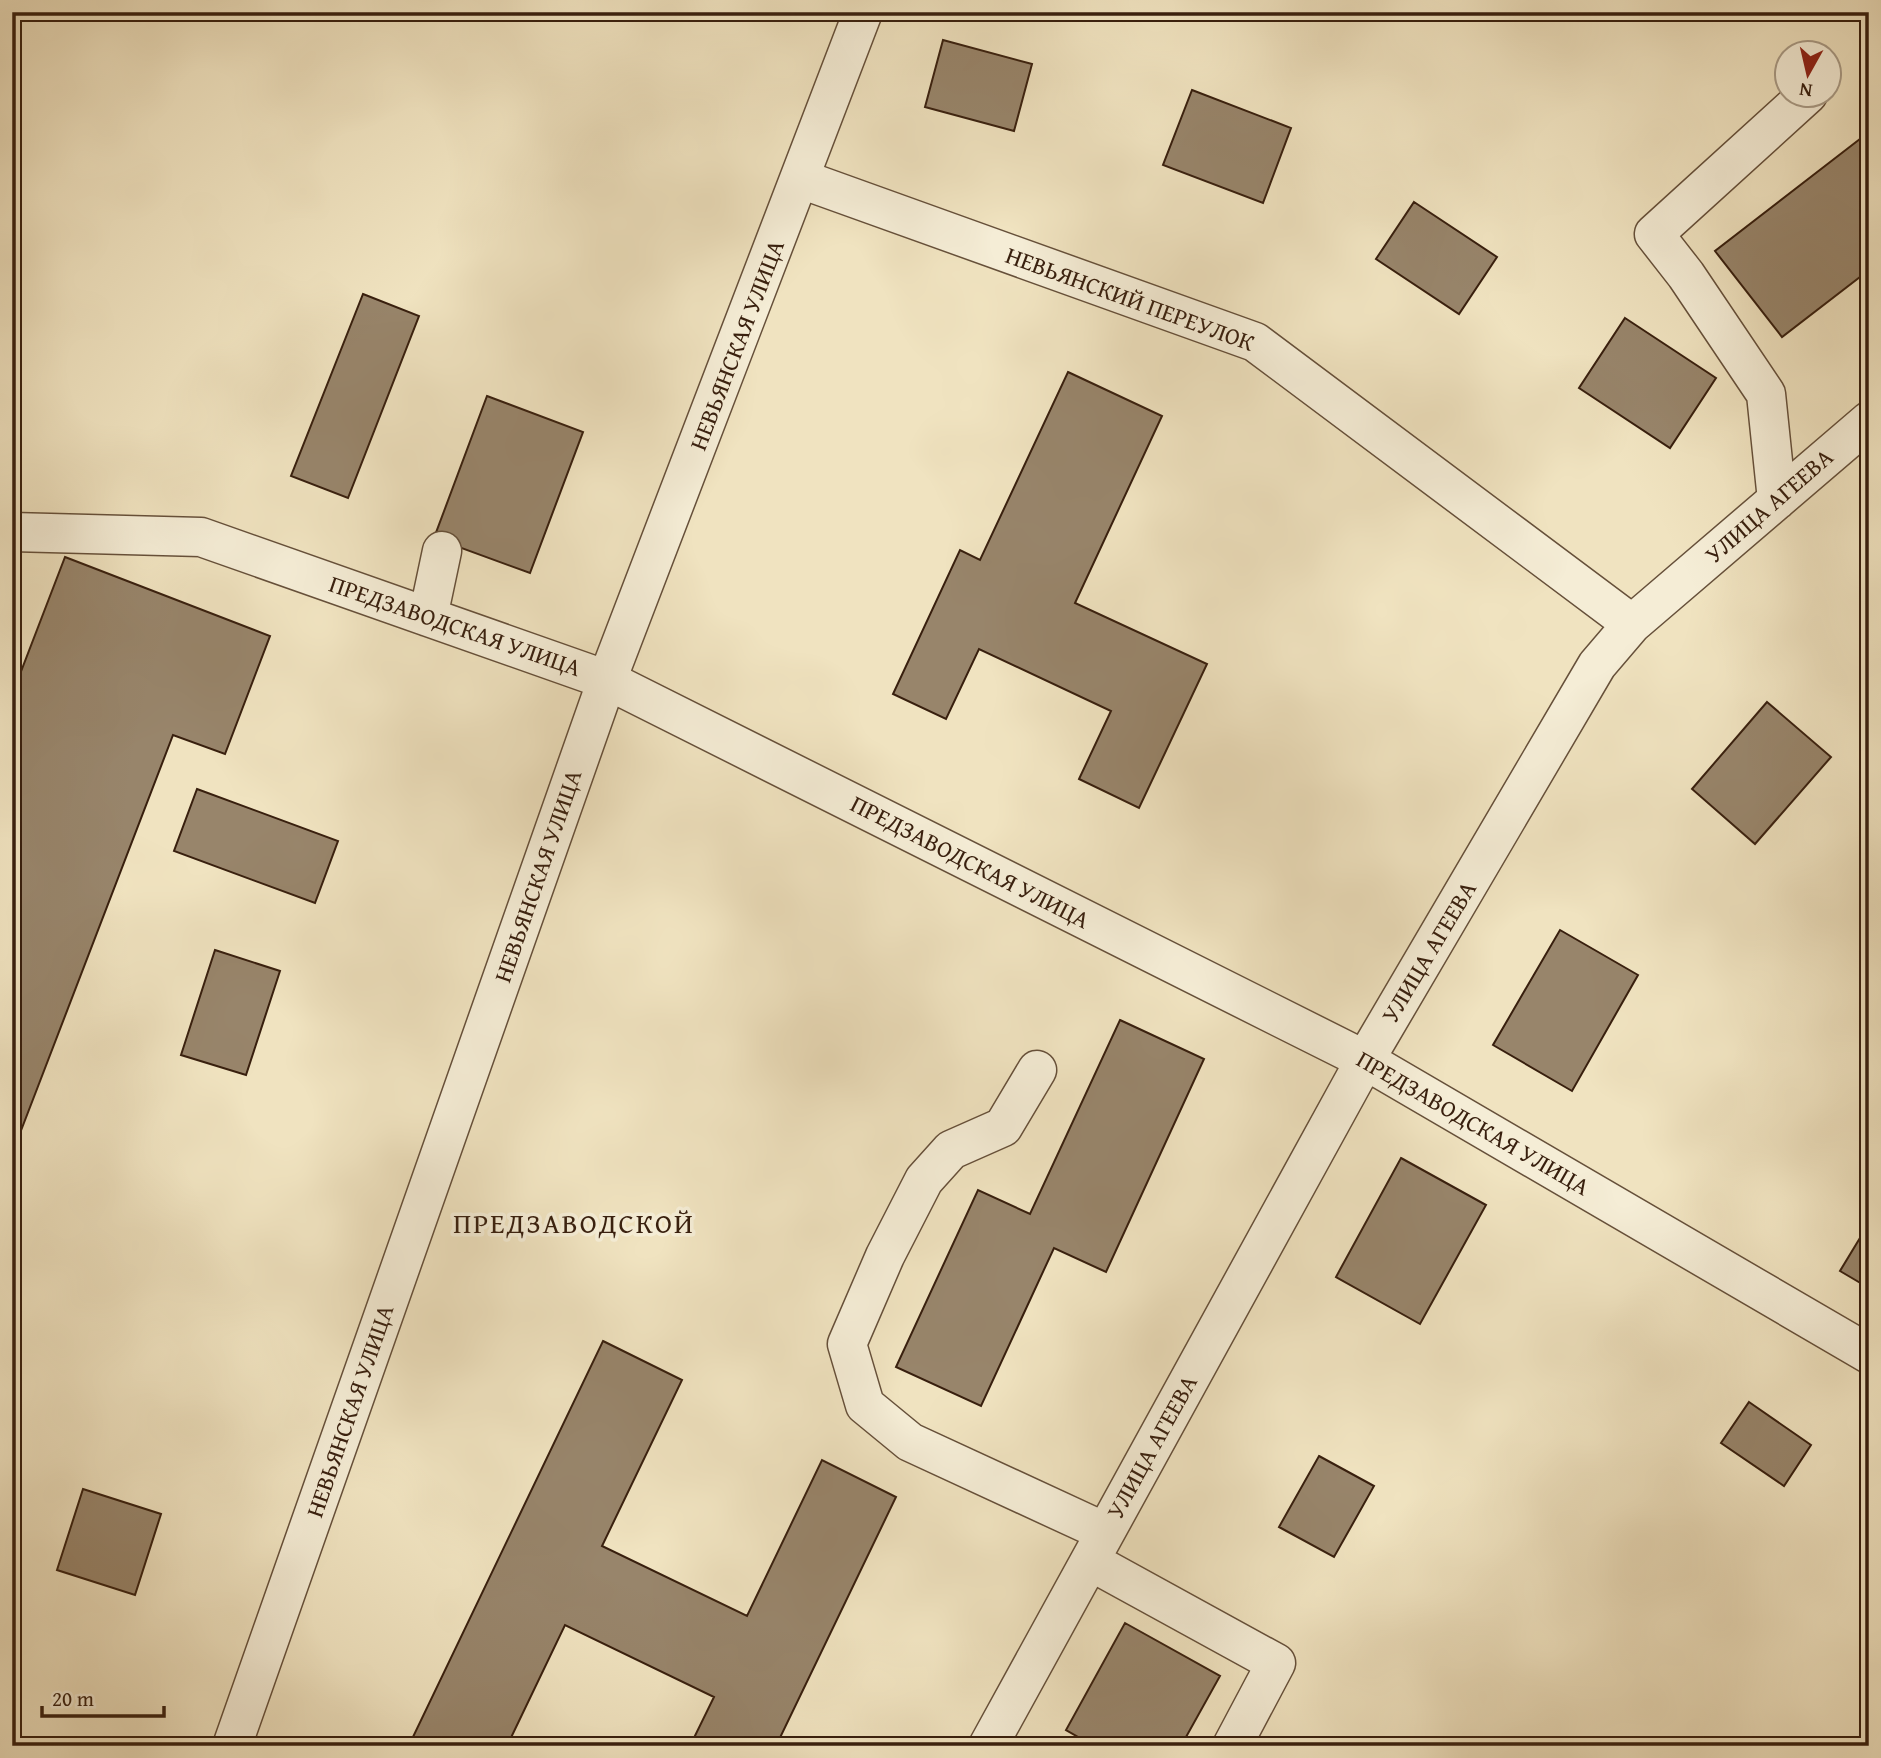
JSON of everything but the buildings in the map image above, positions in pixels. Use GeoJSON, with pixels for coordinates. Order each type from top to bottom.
{"type":"FeatureCollection","features":[{"type":"Feature","properties":{"kind":"street","name":"НЕВЬЯНСКАЯ УЛИЦА"},"geometry":{"type":"LineString","coordinates":[[232,1746],[607,680],[863,12]]}},
{"type":"Feature","properties":{"kind":"street"},"geometry":{"type":"LineString","coordinates":[[1777,500],[1766,394],[1686,275],[1654,234],[1793,108]]}},
{"type":"Feature","properties":{"kind":"street","name":"НЕВЬЯНСКИЙ ПЕРЕУЛОК"},"geometry":{"type":"LineString","coordinates":[[801,179],[1255,342],[1632,624]]}},
{"type":"Feature","properties":{"kind":"street","name":"УЛИЦА АГЕЕВА"},"geometry":{"type":"LineString","coordinates":[[988,1746],[1365,1060],[1597,665],[1632,624],[1869,421]]}},
{"type":"Feature","properties":{"kind":"street","name":"ПРЕДЗАВОДСКАЯ УЛИЦА"},"geometry":{"type":"LineString","coordinates":[[12,532],[201,537],[607,680],[1365,1060],[1869,1354]]}},
{"type":"Feature","properties":{"kind":"street"},"geometry":{"type":"LineString","coordinates":[[428,617],[442,551]]}},
{"type":"Feature","properties":{"kind":"street"},"geometry":{"type":"LineString","coordinates":[[1037,1070],[1003,1127],[951,1150],[924,1180],[885,1256],[847,1344],[865,1405],[910,1443],[1098,1547],[1276,1663],[1233,1746]]}},
{"type":"Feature","properties":{"kind":"district","name":"ПРЕДЗАВОДСКОЙ"},"geometry":{"type":"Point","coordinates":[574,1223]}}]}
